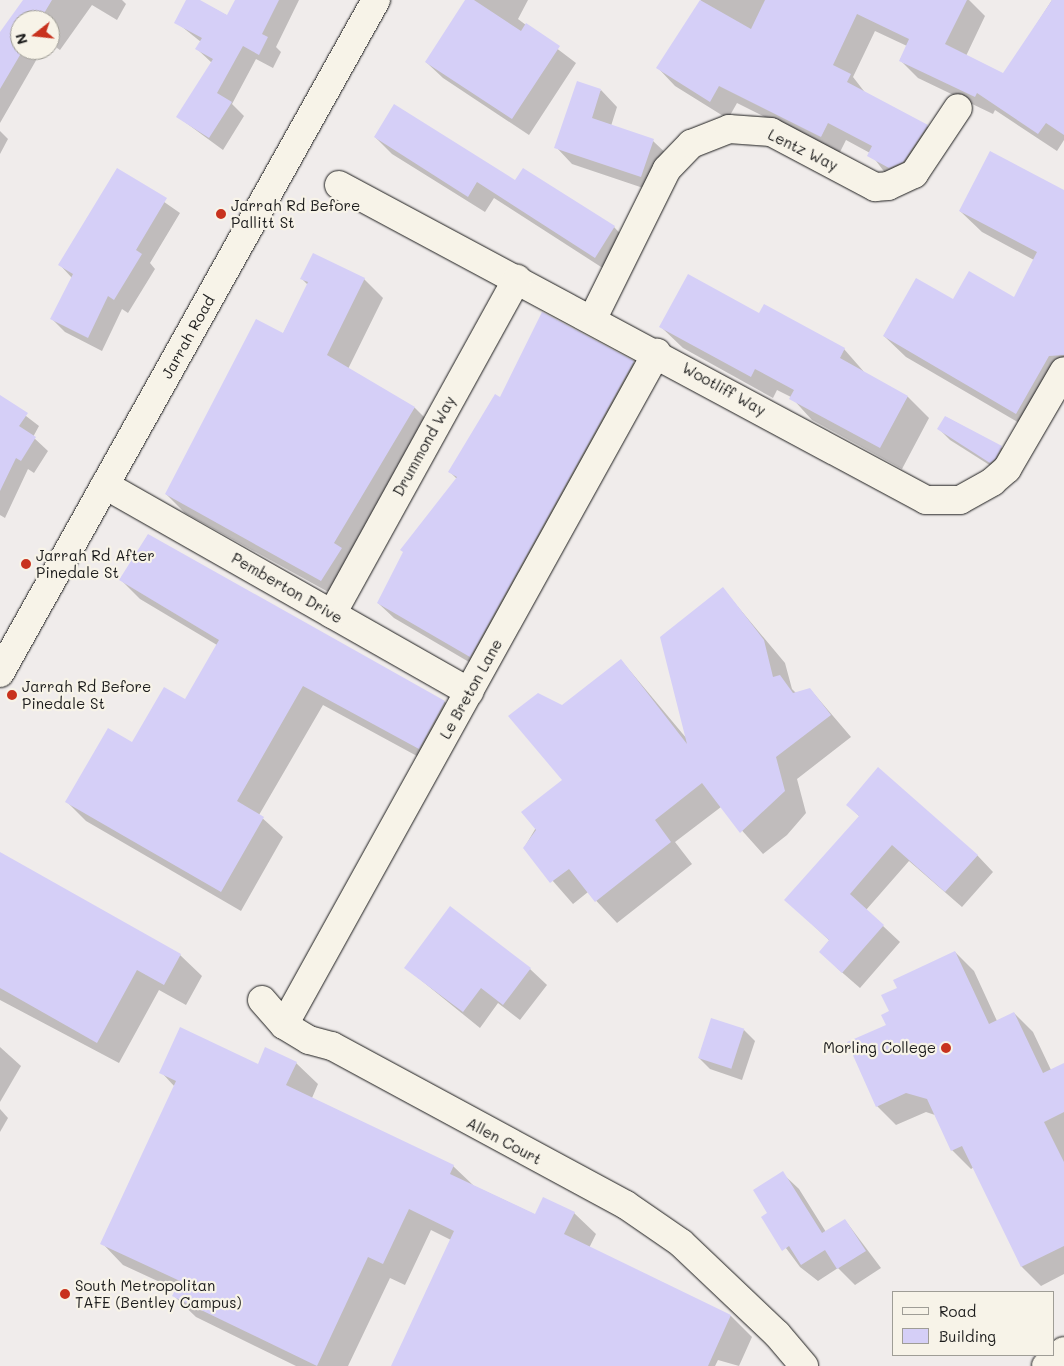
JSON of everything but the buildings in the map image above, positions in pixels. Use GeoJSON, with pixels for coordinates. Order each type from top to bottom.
{"type":"FeatureCollection","features":[{"type":"Feature","properties":{"kind":"street","name":"Jarrah Road"},"geometry":{"type":"LineString","coordinates":[[0,673],[376,0]]}},
{"type":"Feature","properties":{"kind":"street","name":"Lentz Way"},"geometry":{"type":"LineString","coordinates":[[593,318],[667,169],[691,144],[729,129],[762,130],[875,187],[888,186],[914,174],[958,108]]}},
{"type":"Feature","properties":{"kind":"street","name":"Wootliff Way"},"geometry":{"type":"LineString","coordinates":[[339,185],[657,352],[926,500],[943,503],[974,493],[1007,469],[1064,371]]}},
{"type":"Feature","properties":{"kind":"street","name":"Drummond Way"},"geometry":{"type":"LineString","coordinates":[[332,614],[517,279]]}},
{"type":"Feature","properties":{"kind":"street","name":"Le Breton Lane"},"geometry":{"type":"LineString","coordinates":[[284,1025],[657,352]]}},
{"type":"Feature","properties":{"kind":"street","name":"Pemberton Drive"},"geometry":{"type":"LineString","coordinates":[[106,484],[469,692]]}},
{"type":"Feature","properties":{"kind":"street","name":"Allen Court"},"geometry":{"type":"LineString","coordinates":[[262,1000],[284,1025],[332,1046],[626,1205],[681,1243],[736,1298],[777,1334],[804,1366]]}},
{"type":"Feature","properties":{"kind":"street","name":"Allen Court"},"geometry":{"type":"LineString","coordinates":[[736,1298],[780,1366]]}},
{"type":"Feature","properties":{"kind":"street"},"geometry":{"type":"LineString","coordinates":[[1046,1366],[1064,1351]]}},
{"type":"Feature","properties":{"kind":"place","name":"Jarrah Rd Before Pallitt St"},"geometry":{"type":"Point","coordinates":[221,214]}},
{"type":"Feature","properties":{"kind":"place","name":"Jarrah Rd After Pinedale St"},"geometry":{"type":"Point","coordinates":[26,564]}},
{"type":"Feature","properties":{"kind":"place","name":"Jarrah Rd Before Pinedale St"},"geometry":{"type":"Point","coordinates":[12,695]}},
{"type":"Feature","properties":{"kind":"place","name":"Morling College"},"geometry":{"type":"Point","coordinates":[946,1048]}},
{"type":"Feature","properties":{"kind":"place","name":"South Metropolitan TAFE (Bentley Campus)"},"geometry":{"type":"Point","coordinates":[65,1294]}}]}
